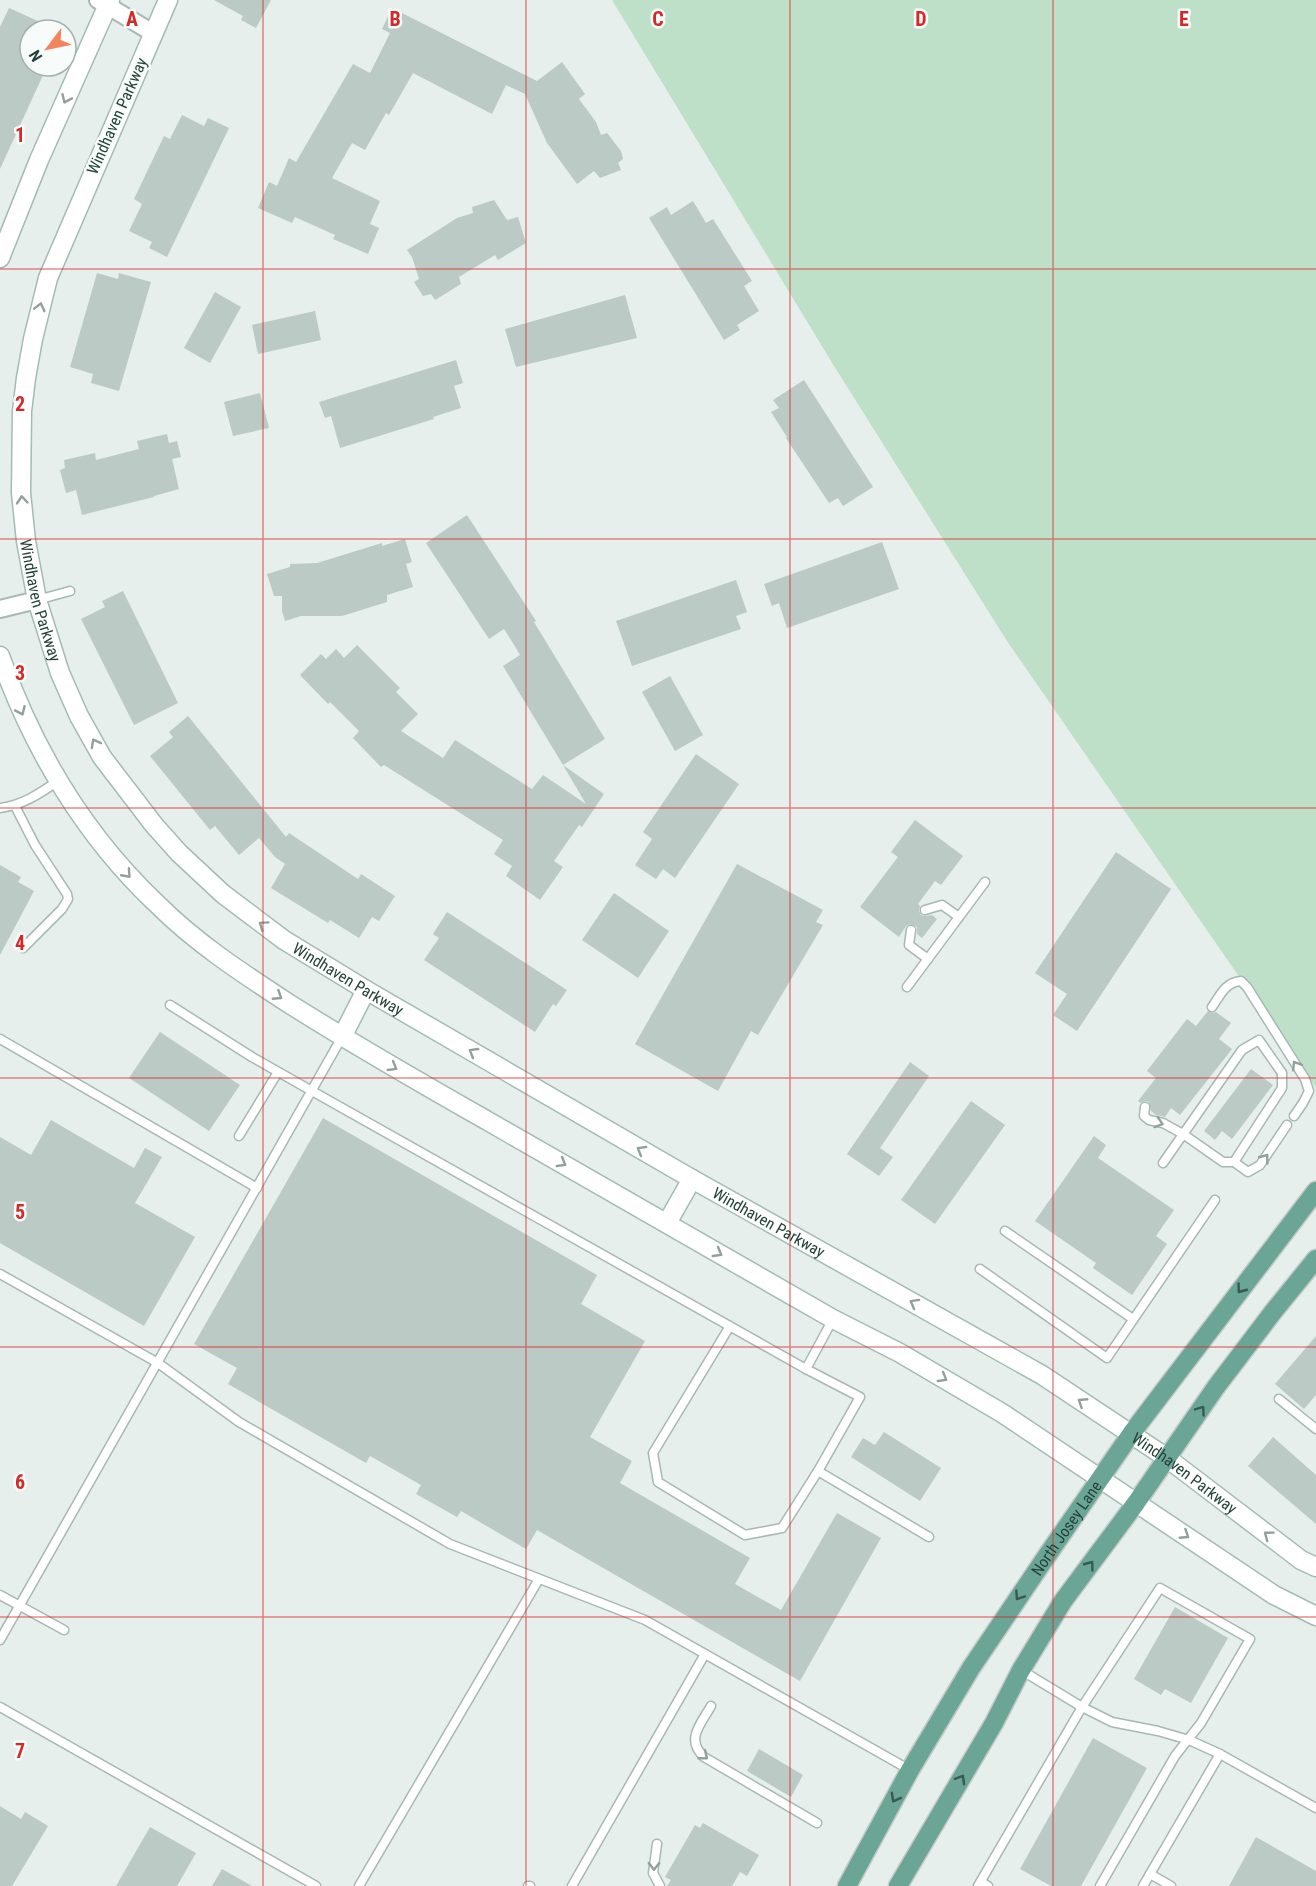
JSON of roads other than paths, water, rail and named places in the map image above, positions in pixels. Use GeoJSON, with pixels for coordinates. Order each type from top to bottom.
{"type":"FeatureCollection","features":[{"type":"Feature","properties":{"kind":"main road","name":"Windhaven Parkway"},"geometry":{"type":"LineString","coordinates":[[168,0],[60,246],[39,307],[22,411],[21,493],[26,542],[37,600],[60,673],[102,757],[154,825],[203,876],[284,940],[692,1179],[1042,1375],[1167,1458],[1301,1560],[1316,1567]]}},
{"type":"Feature","properties":{"kind":"main road"},"geometry":{"type":"LineString","coordinates":[[0,258],[105,2]]}},
{"type":"Feature","properties":{"kind":"main road"},"geometry":{"type":"LineString","coordinates":[[0,656],[29,728],[58,781],[93,832],[112,857],[158,906],[226,963],[342,1037],[833,1319],[900,1353],[1002,1413],[1274,1594],[1316,1616]]}},
{"type":"Feature","properties":{"kind":"main road"},"geometry":{"type":"LineString","coordinates":[[342,1037],[366,990]]}},
{"type":"Feature","properties":{"kind":"main road"},"geometry":{"type":"LineString","coordinates":[[667,1223],[692,1179]]}},
{"type":"Feature","properties":{"kind":"main road","name":"North Josey Lane"},"geometry":{"type":"LineString","coordinates":[[847,1886],[910,1770],[971,1668],[1131,1434],[1316,1191]]}},
{"type":"Feature","properties":{"kind":"main road"},"geometry":{"type":"LineString","coordinates":[[900,1885],[1063,1601],[1136,1503],[1223,1378],[1316,1259]]}},
{"type":"Feature","properties":{"kind":"street"},"geometry":{"type":"LineString","coordinates":[[105,2],[153,33]]}},
{"type":"Feature","properties":{"kind":"street"},"geometry":{"type":"LineString","coordinates":[[0,609],[37,600]]}},
{"type":"Feature","properties":{"kind":"lane"},"geometry":{"type":"LineString","coordinates":[[37,600],[70,591]]}},
{"type":"Feature","properties":{"kind":"lane"},"geometry":{"type":"LineString","coordinates":[[0,808],[15,806],[33,798],[58,781]]}},
{"type":"Feature","properties":{"kind":"lane"},"geometry":{"type":"LineString","coordinates":[[15,806],[35,845],[68,899],[62,909],[23,948]]}},
{"type":"Feature","properties":{"kind":"lane"},"geometry":{"type":"LineString","coordinates":[[907,987],[985,882]]}},
{"type":"Feature","properties":{"kind":"lane"},"geometry":{"type":"LineString","coordinates":[[925,910],[942,905],[959,917]]}},
{"type":"Feature","properties":{"kind":"lane"},"geometry":{"type":"LineString","coordinates":[[911,930],[909,945],[927,959]]}},
{"type":"Feature","properties":{"kind":"lane"},"geometry":{"type":"LineString","coordinates":[[1212,1007],[1227,986],[1234,982],[1241,981],[1247,987],[1305,1079],[1309,1090],[1294,1116]]}},
{"type":"Feature","properties":{"kind":"lane"},"geometry":{"type":"LineString","coordinates":[[170,1005],[278,1072],[730,1326],[806,1369],[860,1397],[783,1528],[745,1535],[658,1482],[653,1453],[730,1326]]}},
{"type":"Feature","properties":{"kind":"lane"},"geometry":{"type":"LineString","coordinates":[[0,1640],[342,1037]]}},
{"type":"Feature","properties":{"kind":"lane"},"geometry":{"type":"LineString","coordinates":[[0,1039],[256,1188]]}},
{"type":"Feature","properties":{"kind":"lane"},"geometry":{"type":"LineString","coordinates":[[1163,1163],[1242,1050],[1259,1040],[1282,1074],[1282,1088],[1234,1162]]}},
{"type":"Feature","properties":{"kind":"lane"},"geometry":{"type":"LineString","coordinates":[[239,1136],[278,1072]]}},
{"type":"Feature","properties":{"kind":"lane"},"geometry":{"type":"LineString","coordinates":[[1145,1107],[1144,1116],[1149,1120],[1163,1123],[1223,1162],[1234,1162],[1248,1172],[1260,1165],[1287,1125]]}},
{"type":"Feature","properties":{"kind":"lane"},"geometry":{"type":"LineString","coordinates":[[980,1269],[1107,1358],[1215,1200]]}},
{"type":"Feature","properties":{"kind":"lane"},"geometry":{"type":"LineString","coordinates":[[1005,1231],[1133,1319]]}},
{"type":"Feature","properties":{"kind":"lane"},"geometry":{"type":"LineString","coordinates":[[0,1274],[158,1363],[239,1422],[450,1544],[645,1620],[910,1770]]}},
{"type":"Feature","properties":{"kind":"lane"},"geometry":{"type":"LineString","coordinates":[[806,1369],[833,1319]]}},
{"type":"Feature","properties":{"kind":"lane"},"geometry":{"type":"LineString","coordinates":[[1279,1399],[1316,1429]]}},
{"type":"Feature","properties":{"kind":"lane"},"geometry":{"type":"LineString","coordinates":[[818,1471],[929,1537]]}},
{"type":"Feature","properties":{"kind":"lane"},"geometry":{"type":"LineString","coordinates":[[359,1886],[539,1579]]}},
{"type":"Feature","properties":{"kind":"lane"},"geometry":{"type":"LineString","coordinates":[[982,1884],[1082,1707],[1160,1588],[1250,1639],[1201,1724],[1174,1756],[1100,1886]]}},
{"type":"Feature","properties":{"kind":"lane"},"geometry":{"type":"LineString","coordinates":[[0,1595],[64,1630]]}},
{"type":"Feature","properties":{"kind":"lane"},"geometry":{"type":"LineString","coordinates":[[572,1886],[705,1654]]}},
{"type":"Feature","properties":{"kind":"lane"},"geometry":{"type":"LineString","coordinates":[[1022,1670],[1082,1707],[1112,1722],[1189,1740],[1220,1754],[1316,1808]]}},
{"type":"Feature","properties":{"kind":"lane"},"geometry":{"type":"LineString","coordinates":[[711,1706],[693,1740],[698,1752],[817,1823]]}},
{"type":"Feature","properties":{"kind":"lane"},"geometry":{"type":"LineString","coordinates":[[0,1707],[316,1886]]}},
{"type":"Feature","properties":{"kind":"lane"},"geometry":{"type":"LineString","coordinates":[[1143,1886],[1220,1754]]}},
{"type":"Feature","properties":{"kind":"lane"},"geometry":{"type":"LineString","coordinates":[[657,1844],[653,1873],[660,1886]]}},
{"type":"Feature","properties":{"kind":"lane"},"geometry":{"type":"LineString","coordinates":[[1150,1874],[1171,1886]]}}]}
